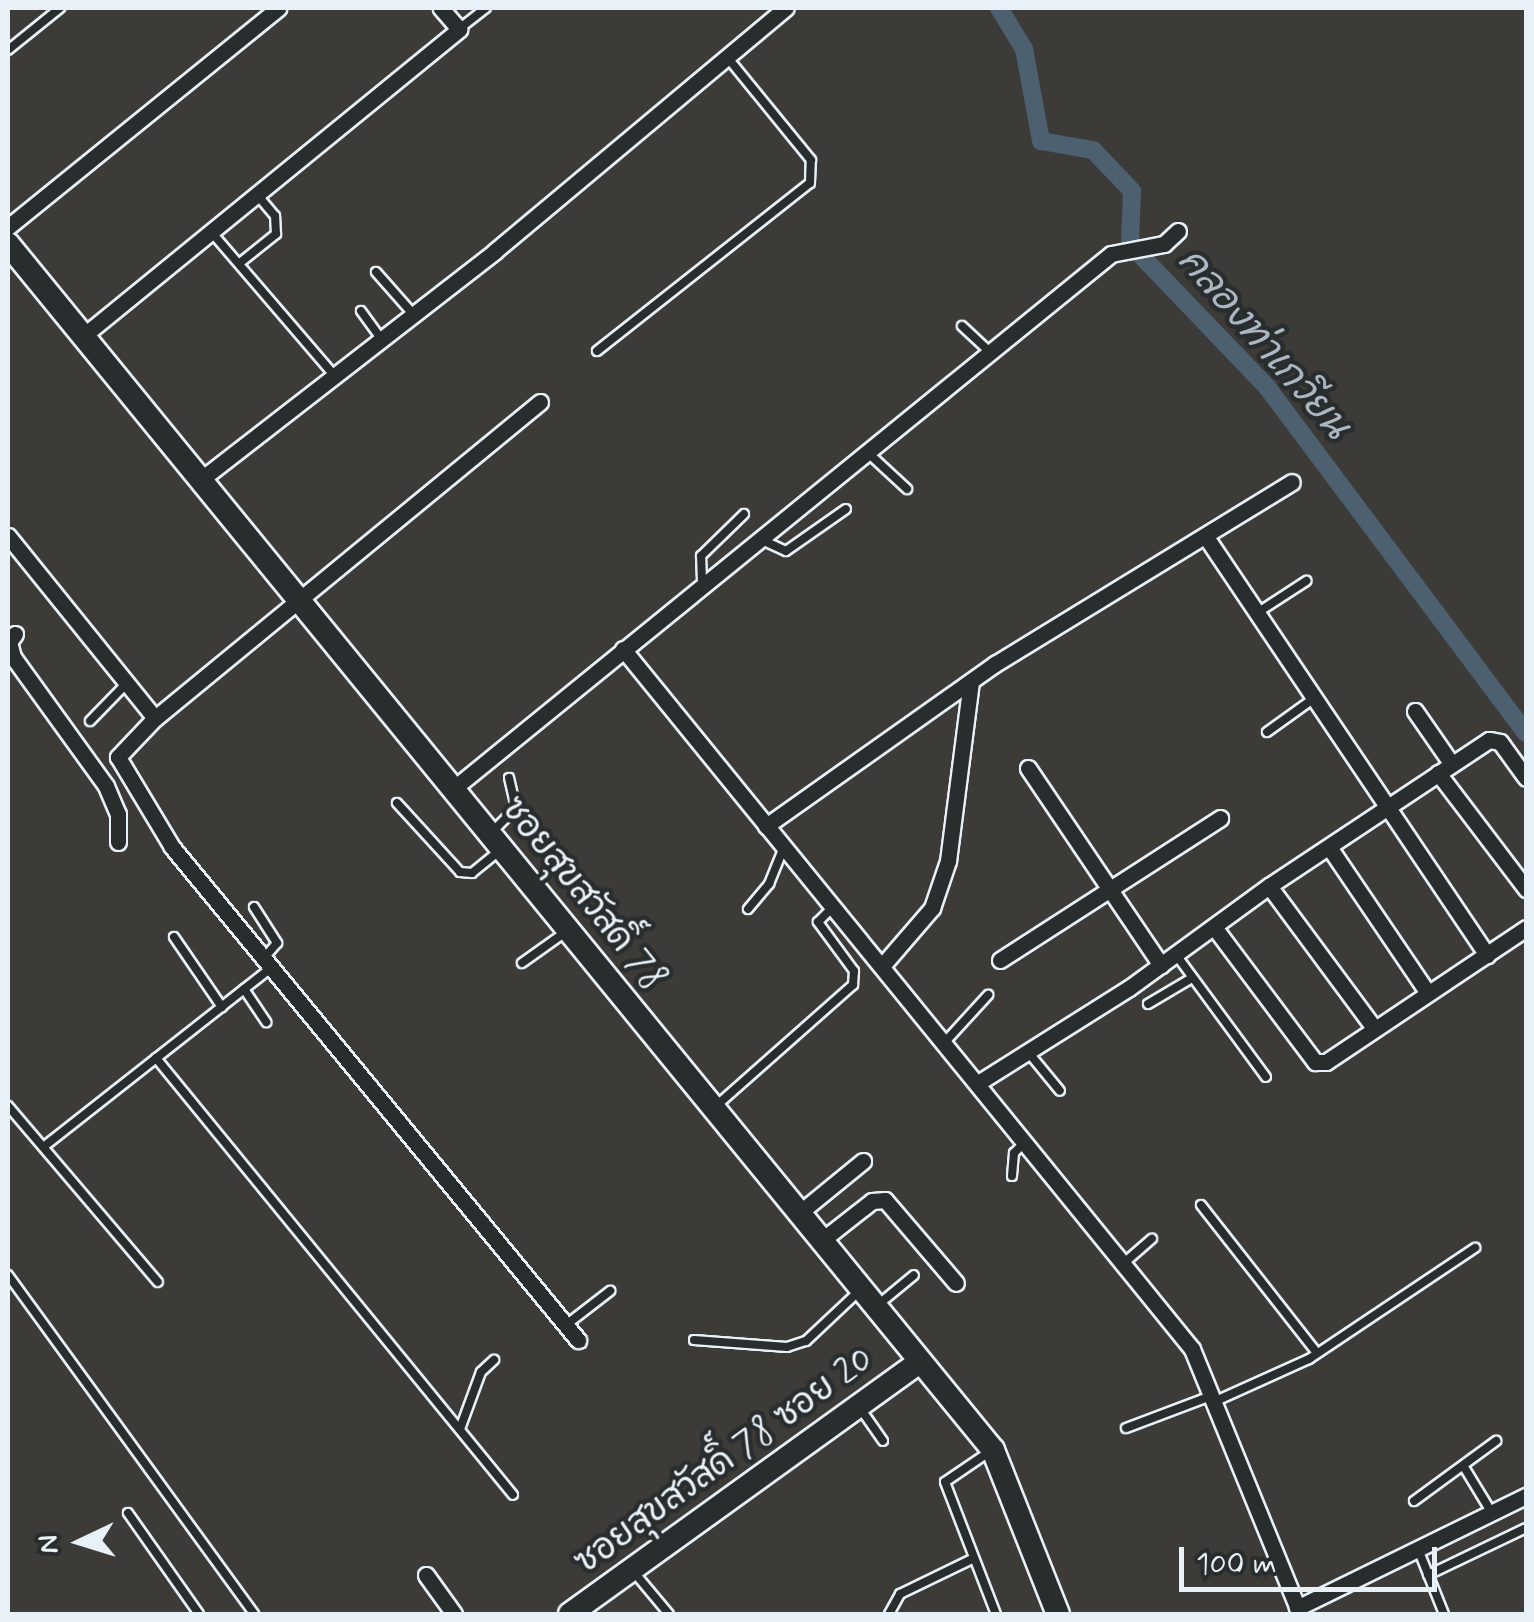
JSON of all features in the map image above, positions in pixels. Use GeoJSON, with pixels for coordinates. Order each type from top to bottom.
{"type":"FeatureCollection","features":[{"type":"Feature","properties":{"kind":"street"},"geometry":{"type":"LineString","coordinates":[[8,227],[278,8]]}},
{"type":"Feature","properties":{"kind":"street"},"geometry":{"type":"LineString","coordinates":[[82,337],[213,234],[458,29],[441,8]]}},
{"type":"Feature","properties":{"kind":"street"},"geometry":{"type":"LineString","coordinates":[[199,482],[413,314],[786,8]]}},
{"type":"Feature","properties":{"kind":"street"},"geometry":{"type":"LineString","coordinates":[[453,789],[702,582],[990,352],[1124,249],[1164,244],[1178,231]]}},
{"type":"Feature","properties":{"kind":"street","name":"ซอยสุขสวัสดิ์ 78"},"geometry":{"type":"LineString","coordinates":[[8,244],[199,482],[300,596],[918,1364],[993,1450],[1058,1614]]}},
{"type":"Feature","properties":{"kind":"street"},"geometry":{"type":"LineString","coordinates":[[93,767],[118,757],[154,718],[540,402]]}},
{"type":"Feature","properties":{"kind":"street"},"geometry":{"type":"LineString","coordinates":[[766,826],[971,680],[1292,482]]}},
{"type":"Feature","properties":{"kind":"street"},"geometry":{"type":"LineString","coordinates":[[8,536],[154,718]]}},
{"type":"Feature","properties":{"kind":"street"},"geometry":{"type":"LineString","coordinates":[[1206,536],[1487,956]]}},
{"type":"Feature","properties":{"kind":"street"},"geometry":{"type":"LineString","coordinates":[[15,634],[9,642],[13,657],[93,767],[114,804],[118,842]]}},
{"type":"Feature","properties":{"kind":"street"},"geometry":{"type":"LineString","coordinates":[[622,650],[1192,1349],[1216,1397],[1298,1611],[1526,1496]]}},
{"type":"Feature","properties":{"kind":"street"},"geometry":{"type":"LineString","coordinates":[[882,966],[932,908],[948,861],[971,680]]}},
{"type":"Feature","properties":{"kind":"street"},"geometry":{"type":"LineString","coordinates":[[1415,711],[1444,768],[1526,890]]}},
{"type":"Feature","properties":{"kind":"street"},"geometry":{"type":"LineString","coordinates":[[978,1083],[1177,956],[1269,886],[1384,807],[1494,739],[1526,778]]}},
{"type":"Feature","properties":{"kind":"street"},"geometry":{"type":"LineString","coordinates":[[118,757],[172,847],[578,1340]]}},
{"type":"Feature","properties":{"kind":"street"},"geometry":{"type":"LineString","coordinates":[[1028,768],[1161,965]]}},
{"type":"Feature","properties":{"kind":"street"},"geometry":{"type":"LineString","coordinates":[[1000,960],[1220,818]]}},
{"type":"Feature","properties":{"kind":"street"},"geometry":{"type":"LineString","coordinates":[[1329,848],[1427,992]]}},
{"type":"Feature","properties":{"kind":"street"},"geometry":{"type":"LineString","coordinates":[[1269,886],[1374,1028]]}},
{"type":"Feature","properties":{"kind":"street"},"geometry":{"type":"LineString","coordinates":[[1214,926],[1316,1062],[1526,928]]}},
{"type":"Feature","properties":{"kind":"street"},"geometry":{"type":"LineString","coordinates":[[798,1214],[862,1161]]}},
{"type":"Feature","properties":{"kind":"street"},"geometry":{"type":"LineString","coordinates":[[821,1241],[872,1201],[885,1200],[956,1282]]}},
{"type":"Feature","properties":{"kind":"street","name":"ซอยสุขสวัสดิ์ 78 ซอย 20"},"geometry":{"type":"LineString","coordinates":[[570,1614],[918,1364]]}},
{"type":"Feature","properties":{"kind":"street"},"geometry":{"type":"LineString","coordinates":[[426,1575],[454,1614]]}},
{"type":"Feature","properties":{"kind":"lane"},"geometry":{"type":"LineString","coordinates":[[8,50],[60,8]]}},
{"type":"Feature","properties":{"kind":"lane"},"geometry":{"type":"LineString","coordinates":[[458,29],[486,8]]}},
{"type":"Feature","properties":{"kind":"lane"},"geometry":{"type":"LineString","coordinates":[[597,351],[810,183],[811,160],[728,57]]}},
{"type":"Feature","properties":{"kind":"lane"},"geometry":{"type":"LineString","coordinates":[[241,262],[276,234],[275,216],[258,197]]}},
{"type":"Feature","properties":{"kind":"lane"},"geometry":{"type":"LineString","coordinates":[[213,234],[241,262],[334,375]]}},
{"type":"Feature","properties":{"kind":"lane"},"geometry":{"type":"LineString","coordinates":[[376,272],[413,314]]}},
{"type":"Feature","properties":{"kind":"lane"},"geometry":{"type":"LineString","coordinates":[[360,311],[381,339]]}},
{"type":"Feature","properties":{"kind":"lane"},"geometry":{"type":"LineString","coordinates":[[962,326],[990,352]]}},
{"type":"Feature","properties":{"kind":"lane"},"geometry":{"type":"LineString","coordinates":[[866,451],[907,489]]}},
{"type":"Feature","properties":{"kind":"lane"},"geometry":{"type":"LineString","coordinates":[[758,538],[786,551],[846,509]]}},
{"type":"Feature","properties":{"kind":"lane"},"geometry":{"type":"LineString","coordinates":[[702,582],[701,556],[744,514]]}},
{"type":"Feature","properties":{"kind":"lane"},"geometry":{"type":"LineString","coordinates":[[1257,614],[1306,580]]}},
{"type":"Feature","properties":{"kind":"lane"},"geometry":{"type":"LineString","coordinates":[[90,721],[127,683]]}},
{"type":"Feature","properties":{"kind":"lane"},"geometry":{"type":"LineString","coordinates":[[1267,732],[1313,699]]}},
{"type":"Feature","properties":{"kind":"lane"},"geometry":{"type":"LineString","coordinates":[[397,803],[466,874],[495,842],[516,808],[510,778]]}},
{"type":"Feature","properties":{"kind":"lane"},"geometry":{"type":"LineString","coordinates":[[748,908],[769,884],[784,848]]}},
{"type":"Feature","properties":{"kind":"lane"},"geometry":{"type":"LineString","coordinates":[[46,1145],[244,989],[268,962],[278,943],[254,907]]}},
{"type":"Feature","properties":{"kind":"lane"},"geometry":{"type":"LineString","coordinates":[[712,1109],[853,985],[854,972],[819,928],[822,916],[834,907]]}},
{"type":"Feature","properties":{"kind":"lane"},"geometry":{"type":"LineString","coordinates":[[522,963],[568,931]]}},
{"type":"Feature","properties":{"kind":"lane"},"geometry":{"type":"LineString","coordinates":[[174,936],[222,1007]]}},
{"type":"Feature","properties":{"kind":"lane"},"geometry":{"type":"LineString","coordinates":[[1177,956],[1266,1078]]}},
{"type":"Feature","properties":{"kind":"lane"},"geometry":{"type":"LineString","coordinates":[[1148,1004],[1192,978]]}},
{"type":"Feature","properties":{"kind":"lane"},"geometry":{"type":"LineString","coordinates":[[244,989],[266,1022]]}},
{"type":"Feature","properties":{"kind":"lane"},"geometry":{"type":"LineString","coordinates":[[945,1042],[988,994]]}},
{"type":"Feature","properties":{"kind":"lane"},"geometry":{"type":"LineString","coordinates":[[1028,1052],[1060,1091]]}},
{"type":"Feature","properties":{"kind":"lane"},"geometry":{"type":"LineString","coordinates":[[156,1058],[513,1494]]}},
{"type":"Feature","properties":{"kind":"lane"},"geometry":{"type":"LineString","coordinates":[[8,1106],[46,1145],[158,1282]]}},
{"type":"Feature","properties":{"kind":"lane"},"geometry":{"type":"LineString","coordinates":[[1012,1176],[1014,1153],[1026,1142]]}},
{"type":"Feature","properties":{"kind":"lane"},"geometry":{"type":"LineString","coordinates":[[1202,1206],[1318,1353]]}},
{"type":"Feature","properties":{"kind":"lane"},"geometry":{"type":"LineString","coordinates":[[1124,1263],[1152,1239]]}},
{"type":"Feature","properties":{"kind":"lane"},"geometry":{"type":"LineString","coordinates":[[1126,1428],[1216,1397],[1318,1353],[1475,1248]]}},
{"type":"Feature","properties":{"kind":"lane"},"geometry":{"type":"LineString","coordinates":[[8,1275],[254,1614]]}},
{"type":"Feature","properties":{"kind":"lane"},"geometry":{"type":"LineString","coordinates":[[694,1340],[787,1347],[806,1341],[868,1298],[914,1275]]}},
{"type":"Feature","properties":{"kind":"lane"},"geometry":{"type":"LineString","coordinates":[[566,1325],[610,1290]]}},
{"type":"Feature","properties":{"kind":"lane"},"geometry":{"type":"LineString","coordinates":[[460,1430],[481,1372],[494,1360]]}},
{"type":"Feature","properties":{"kind":"lane"},"geometry":{"type":"LineString","coordinates":[[859,1406],[883,1441]]}},
{"type":"Feature","properties":{"kind":"lane"},"geometry":{"type":"LineString","coordinates":[[1414,1501],[1496,1441]]}},
{"type":"Feature","properties":{"kind":"lane"},"geometry":{"type":"LineString","coordinates":[[993,1450],[946,1482],[996,1614]]}},
{"type":"Feature","properties":{"kind":"lane"},"geometry":{"type":"LineString","coordinates":[[1464,1467],[1492,1513]]}},
{"type":"Feature","properties":{"kind":"lane"},"geometry":{"type":"LineString","coordinates":[[128,1513],[198,1614]]}},
{"type":"Feature","properties":{"kind":"lane"},"geometry":{"type":"LineString","coordinates":[[1428,1575],[1526,1528]]}},
{"type":"Feature","properties":{"kind":"lane"},"geometry":{"type":"LineString","coordinates":[[1418,1549],[1444,1614]]}},
{"type":"Feature","properties":{"kind":"lane"},"geometry":{"type":"LineString","coordinates":[[889,1614],[900,1594],[972,1559]]}},
{"type":"Feature","properties":{"kind":"lane"},"geometry":{"type":"LineString","coordinates":[[633,1570],[669,1614]]}},
{"type":"Feature","properties":{"kind":"waterway","name":"คลองท่าเกวียน"},"geometry":{"type":"LineString","coordinates":[[999,8],[1024,49],[1041,141],[1093,150],[1132,191],[1130,244],[1267,387],[1526,733]]}}]}
